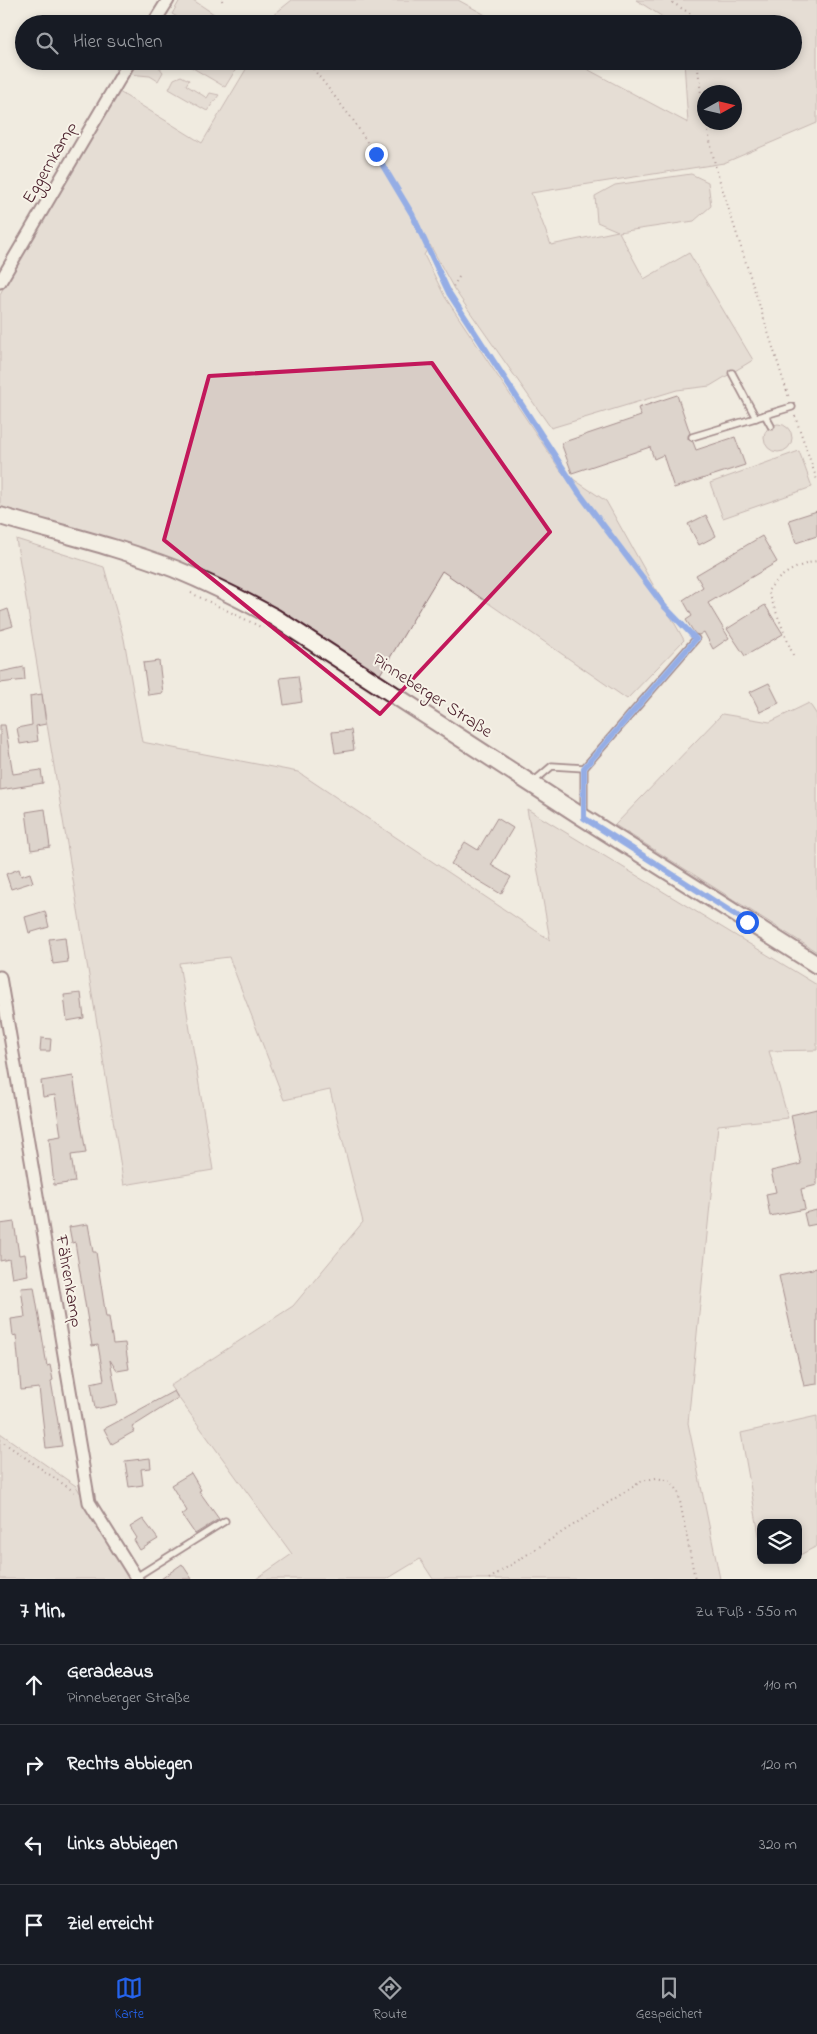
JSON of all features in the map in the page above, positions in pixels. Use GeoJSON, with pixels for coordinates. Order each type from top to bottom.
{"type":"FeatureCollection","features":[{"type":"Feature","properties":{"kind":"main road","name":"Pinneberger Straße"},"geometry":{"type":"LineString","coordinates":[[0,516],[174,568],[230,593],[274,617],[584,818],[817,965]]}},
{"type":"Feature","properties":{"kind":"street"},"geometry":{"type":"LineString","coordinates":[[159,15],[168,0]]}},
{"type":"Feature","properties":{"kind":"street","name":"Eggernkamp"},"geometry":{"type":"LineString","coordinates":[[0,282],[125,70]]}},
{"type":"Feature","properties":{"kind":"street","name":"Fährenkamp"},"geometry":{"type":"LineString","coordinates":[[0,977],[89,1502],[136,1578]]}},
{"type":"Feature","properties":{"kind":"lane"},"geometry":{"type":"LineString","coordinates":[[732,373],[756,418]]}},
{"type":"Feature","properties":{"kind":"lane"},"geometry":{"type":"LineString","coordinates":[[692,437],[792,407]]}},
{"type":"Feature","properties":{"kind":"lane"},"geometry":{"type":"LineString","coordinates":[[765,415],[771,426]]}},
{"type":"Feature","properties":{"kind":"lane"},"geometry":{"type":"LineString","coordinates":[[584,818],[584,768],[696,639]]}},
{"type":"Feature","properties":{"kind":"lane"},"geometry":{"type":"LineString","coordinates":[[532,783],[552,766],[584,768]]}},
{"type":"Feature","properties":{"kind":"lane"},"geometry":{"type":"LineString","coordinates":[[136,1578],[225,1521]]}},
{"type":"Feature","properties":{"kind":"path"},"geometry":{"type":"LineString","coordinates":[[222,0],[223,4]]}},
{"type":"Feature","properties":{"kind":"path"},"geometry":{"type":"LineString","coordinates":[[668,0],[691,15]]}},
{"type":"Feature","properties":{"kind":"path"},"geometry":{"type":"LineString","coordinates":[[314,70],[357,126],[408,206],[449,293],[579,493],[664,606],[696,639]]}},
{"type":"Feature","properties":{"kind":"path"},"geometry":{"type":"LineString","coordinates":[[698,70],[700,85]]}},
{"type":"Feature","properties":{"kind":"path"},"geometry":{"type":"LineString","coordinates":[[708,130],[716,169],[817,480]]}},
{"type":"Feature","properties":{"kind":"path"},"geometry":{"type":"LineString","coordinates":[[449,293],[459,277]]}},
{"type":"Feature","properties":{"kind":"path"},"geometry":{"type":"LineString","coordinates":[[793,655],[768,591],[775,581],[787,573],[807,563],[817,561]]}},
{"type":"Feature","properties":{"kind":"path"},"geometry":{"type":"LineString","coordinates":[[190,592],[266,630]]}},
{"type":"Feature","properties":{"kind":"path"},"geometry":{"type":"LineString","coordinates":[[0,1440],[89,1502]]}},
{"type":"Feature","properties":{"kind":"path"},"geometry":{"type":"LineString","coordinates":[[489,1579],[642,1481],[656,1478],[671,1481],[678,1491],[696,1579]]}},
{"type":"Feature","properties":{"kind":"highlighted area"},"geometry":{"type":"Polygon","coordinates":[[[432,363],[550,532],[380,714],[164,540],[209,376],[432,363]]]}},
{"type":"Feature","properties":{"kind":"shaded area"},"geometry":{"type":"Polygon","coordinates":[[[180,0],[193,0],[216,15],[174,15],[172,14],[180,0]]]}},
{"type":"Feature","properties":{"kind":"shaded area"},"geometry":{"type":"Polygon","coordinates":[[[292,0],[458,0],[486,15],[273,15],[292,0]]]}},
{"type":"Feature","properties":{"kind":"shaded area"},"geometry":{"type":"Polygon","coordinates":[[[636,0],[817,0],[817,123],[724,163],[531,193],[551,245],[618,231],[597,222],[595,196],[615,185],[691,174],[708,182],[711,206],[694,221],[619,232],[644,279],[689,253],[753,360],[710,386],[677,390],[551,428],[454,289],[430,245],[424,255],[445,297],[561,471],[606,501],[684,640],[627,699],[442,571],[379,676],[162,564],[0,507],[0,294],[116,90],[202,143],[246,70],[589,70],[688,123],[685,70],[802,70],[802,15],[660,15],[636,0]]]}},
{"type":"Feature","properties":{"kind":"shaded area"},"geometry":{"type":"Polygon","coordinates":[[[130,70],[161,70],[163,72],[158,81],[150,76],[128,74],[130,70]]]}},
{"type":"Feature","properties":{"kind":"shaded area"},"geometry":{"type":"Polygon","coordinates":[[[196,70],[235,70],[225,87],[196,70]]]}},
{"type":"Feature","properties":{"kind":"shaded area"},"geometry":{"type":"Polygon","coordinates":[[[181,76],[189,80],[186,85],[207,98],[210,93],[219,95],[207,111],[169,89],[174,79],[181,76]]]}},
{"type":"Feature","properties":{"kind":"shaded area"},"geometry":{"type":"Polygon","coordinates":[[[778,424],[788,428],[792,438],[788,448],[778,452],[768,448],[764,438],[768,428],[778,424]]]}},
{"type":"Feature","properties":{"kind":"shaded area"},"geometry":{"type":"Polygon","coordinates":[[[799,451],[812,487],[723,518],[710,483],[799,451]]]}},
{"type":"Feature","properties":{"kind":"shaded area"},"geometry":{"type":"Polygon","coordinates":[[[16,539],[104,567],[124,639],[142,742],[298,772],[550,940],[527,809],[817,985],[817,1050],[769,1051],[788,1118],[718,1125],[688,1423],[720,1579],[433,1579],[420,1559],[387,1579],[256,1579],[292,1554],[170,1386],[293,1306],[363,1222],[330,1090],[284,1100],[229,957],[179,963],[213,1170],[124,1185],[16,539]]]}},
{"type":"Feature","properties":{"kind":"shaded area"},"geometry":{"type":"Polygon","coordinates":[[[809,703],[817,715],[817,952],[615,825],[722,714],[770,722],[809,703]]]}},
{"type":"Feature","properties":{"kind":"shaded area"},"geometry":{"type":"Polygon","coordinates":[[[817,1416],[817,1546],[802,1554],[802,1519],[757,1519],[757,1523],[741,1433],[817,1416]]]}},
{"type":"Feature","properties":{"kind":"shaded area"},"geometry":{"type":"Polygon","coordinates":[[[0,1433],[76,1486],[132,1579],[0,1579],[0,1433]]]}},
{"type":"Feature","properties":{"kind":"building"},"geometry":{"type":"Polygon","coordinates":[[[677,395],[690,433],[688,439],[693,442],[696,450],[735,437],[745,465],[674,488],[663,455],[654,459],[650,447],[572,473],[561,443],[641,416],[638,408],[677,395]]]}},
{"type":"Feature","properties":{"kind":"building"},"geometry":{"type":"Polygon","coordinates":[[[817,511],[817,536],[796,543],[789,520],[817,511]]]}},
{"type":"Feature","properties":{"kind":"building"},"geometry":{"type":"Polygon","coordinates":[[[706,515],[716,536],[699,545],[688,524],[706,515]]]}},
{"type":"Feature","properties":{"kind":"building"},"geometry":{"type":"Polygon","coordinates":[[[762,536],[777,562],[708,603],[729,638],[713,649],[704,632],[699,635],[695,634],[686,620],[692,616],[683,600],[703,587],[696,575],[762,536]]]}},
{"type":"Feature","properties":{"kind":"building"},"geometry":{"type":"Polygon","coordinates":[[[765,605],[783,634],[745,656],[727,629],[765,605]]]}},
{"type":"Feature","properties":{"kind":"building"},"geometry":{"type":"Polygon","coordinates":[[[8,609],[13,626],[0,630],[0,612],[8,609]]]}},
{"type":"Feature","properties":{"kind":"building"},"geometry":{"type":"Polygon","coordinates":[[[159,661],[163,693],[148,695],[143,663],[159,661]]]}},
{"type":"Feature","properties":{"kind":"building"},"geometry":{"type":"Polygon","coordinates":[[[24,667],[25,680],[0,683],[0,672],[24,667]]]}},
{"type":"Feature","properties":{"kind":"building"},"geometry":{"type":"Polygon","coordinates":[[[298,676],[302,702],[284,705],[280,678],[298,676]]]}},
{"type":"Feature","properties":{"kind":"building"},"geometry":{"type":"Polygon","coordinates":[[[769,683],[779,703],[760,712],[750,692],[769,683]]]}},
{"type":"Feature","properties":{"kind":"building"},"geometry":{"type":"Polygon","coordinates":[[[42,694],[46,724],[36,726],[38,741],[20,744],[17,728],[32,725],[30,696],[42,694]]]}},
{"type":"Feature","properties":{"kind":"building"},"geometry":{"type":"Polygon","coordinates":[[[0,725],[5,725],[13,774],[41,770],[43,783],[0,790],[0,725]]]}},
{"type":"Feature","properties":{"kind":"building"},"geometry":{"type":"Polygon","coordinates":[[[351,730],[354,750],[335,753],[332,732],[351,730]]]}},
{"type":"Feature","properties":{"kind":"building"},"geometry":{"type":"Polygon","coordinates":[[[45,809],[50,847],[31,850],[26,812],[45,809]]]}},
{"type":"Feature","properties":{"kind":"building"},"geometry":{"type":"Polygon","coordinates":[[[497,818],[513,828],[491,865],[511,877],[501,894],[451,864],[465,842],[478,850],[497,818]]]}},
{"type":"Feature","properties":{"kind":"building"},"geometry":{"type":"Polygon","coordinates":[[[19,869],[21,876],[30,873],[33,882],[11,889],[6,874],[19,869]]]}},
{"type":"Feature","properties":{"kind":"building"},"geometry":{"type":"Polygon","coordinates":[[[45,911],[49,927],[29,933],[25,917],[45,911]]]}},
{"type":"Feature","properties":{"kind":"building"},"geometry":{"type":"Polygon","coordinates":[[[65,937],[68,962],[53,964],[49,939],[65,937]]]}},
{"type":"Feature","properties":{"kind":"building"},"geometry":{"type":"Polygon","coordinates":[[[81,993],[84,1018],[67,1021],[64,995],[81,993]]]}},
{"type":"Feature","properties":{"kind":"building"},"geometry":{"type":"Polygon","coordinates":[[[41,1038],[51,1039],[50,1051],[40,1051],[41,1038]]]}},
{"type":"Feature","properties":{"kind":"building"},"geometry":{"type":"Polygon","coordinates":[[[73,1076],[86,1153],[71,1155],[75,1182],[54,1185],[49,1138],[61,1136],[55,1095],[43,1097],[41,1081],[73,1076]]]}},
{"type":"Feature","properties":{"kind":"building"},"geometry":{"type":"Polygon","coordinates":[[[817,1109],[817,1185],[801,1189],[805,1209],[770,1216],[766,1194],[776,1192],[771,1171],[801,1164],[791,1115],[817,1109]]]}},
{"type":"Feature","properties":{"kind":"building"},"geometry":{"type":"Polygon","coordinates":[[[817,1210],[817,1224],[807,1226],[804,1213],[817,1210]]]}},
{"type":"Feature","properties":{"kind":"building"},"geometry":{"type":"Polygon","coordinates":[[[14,1222],[19,1255],[25,1254],[28,1275],[12,1278],[9,1259],[0,1261],[0,1224],[14,1222]]]}},
{"type":"Feature","properties":{"kind":"building"},"geometry":{"type":"Polygon","coordinates":[[[88,1224],[93,1252],[96,1252],[106,1317],[109,1317],[113,1344],[125,1343],[129,1369],[117,1371],[110,1360],[118,1404],[95,1409],[91,1383],[104,1380],[98,1345],[92,1346],[75,1242],[72,1243],[69,1227],[88,1224]]]}},
{"type":"Feature","properties":{"kind":"building"},"geometry":{"type":"Polygon","coordinates":[[[817,1268],[817,1384],[804,1386],[779,1276],[817,1268]]]}},
{"type":"Feature","properties":{"kind":"building"},"geometry":{"type":"Polygon","coordinates":[[[34,1287],[47,1366],[50,1365],[53,1380],[51,1381],[62,1446],[46,1448],[39,1388],[21,1390],[16,1335],[13,1336],[11,1319],[25,1317],[21,1288],[34,1287]]]}},
{"type":"Feature","properties":{"kind":"building"},"geometry":{"type":"Polygon","coordinates":[[[174,1391],[178,1398],[132,1427],[135,1431],[112,1444],[104,1429],[174,1391]]]}},
{"type":"Feature","properties":{"kind":"building"},"geometry":{"type":"Polygon","coordinates":[[[150,1458],[151,1468],[141,1469],[143,1485],[129,1487],[125,1461],[150,1458]]]}},
{"type":"Feature","properties":{"kind":"building"},"geometry":{"type":"Polygon","coordinates":[[[191,1473],[201,1490],[199,1491],[219,1519],[195,1534],[182,1515],[187,1511],[171,1485],[191,1473]]]}},
{"type":"Feature","properties":{"kind":"building"},"geometry":{"type":"Polygon","coordinates":[[[143,1519],[158,1539],[140,1550],[134,1540],[137,1538],[130,1527],[143,1519]]]}},
{"type":"Feature","properties":{"kind":"building"},"geometry":{"type":"Polygon","coordinates":[[[182,1564],[192,1579],[161,1579],[182,1564]]]}},
{"type":"Feature","properties":{"kind":"route"},"geometry":{"type":"LineString","coordinates":[[376,154],[412,214],[449,293],[579,493],[664,606],[696,639],[584,768],[584,818],[747,922]]}}]}
